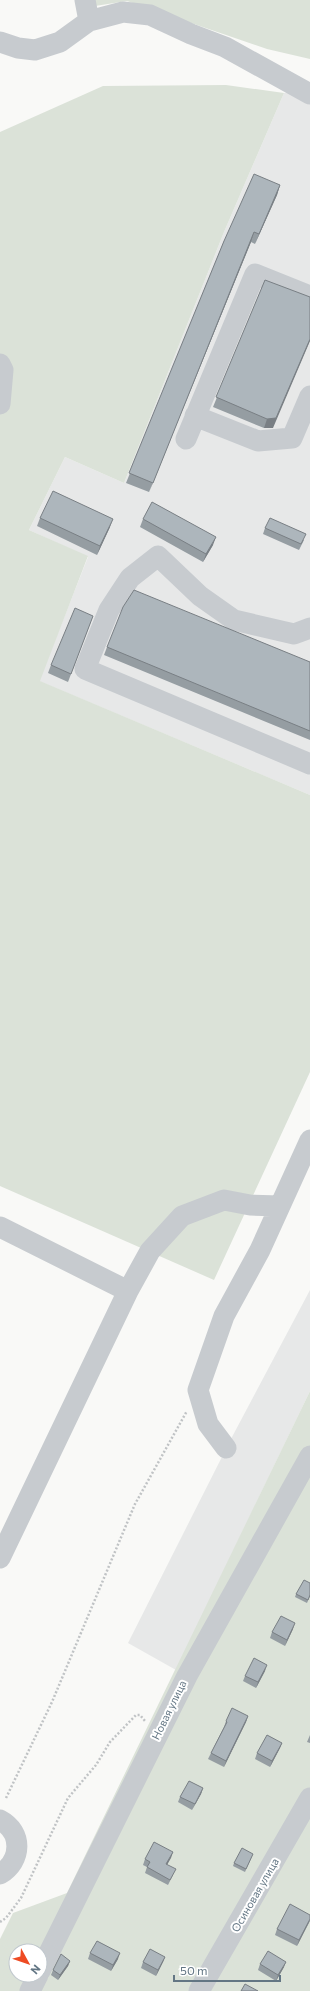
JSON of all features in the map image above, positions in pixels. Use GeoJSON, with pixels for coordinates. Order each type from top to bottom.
{"type":"FeatureCollection","features":[{"type":"Feature","properties":{"kind":"street"},"geometry":{"type":"LineString","coordinates":[[85,0],[89,21]]}},
{"type":"Feature","properties":{"kind":"street"},"geometry":{"type":"LineString","coordinates":[[0,42],[18,48],[35,50],[60,42],[89,21],[123,12],[150,15],[191,34],[225,47],[309,93]]}},
{"type":"Feature","properties":{"kind":"street"},"geometry":{"type":"LineString","coordinates":[[186,439],[256,274],[310,296]]}},
{"type":"Feature","properties":{"kind":"street"},"geometry":{"type":"LineString","coordinates":[[0,364],[3,370],[0,404]]}},
{"type":"Feature","properties":{"kind":"street"},"geometry":{"type":"LineString","coordinates":[[195,416],[258,441],[292,438],[310,396]]}},
{"type":"Feature","properties":{"kind":"street"},"geometry":{"type":"LineString","coordinates":[[310,628],[294,634],[234,620],[200,596],[158,556],[130,578],[109,610],[85,669],[310,764]]}},
{"type":"Feature","properties":{"kind":"street"},"geometry":{"type":"LineString","coordinates":[[226,1448],[208,1424],[198,1390],[224,1316],[260,1250],[310,1140]]}},
{"type":"Feature","properties":{"kind":"street"},"geometry":{"type":"LineString","coordinates":[[0,1558],[128,1291],[150,1251],[182,1216],[224,1200],[250,1205],[280,1206]]}},
{"type":"Feature","properties":{"kind":"street"},"geometry":{"type":"LineString","coordinates":[[0,1227],[128,1291]]}},
{"type":"Feature","properties":{"kind":"street","name":"Новая улица"},"geometry":{"type":"LineString","coordinates":[[48,1955],[187,1676],[310,1456]]}},
{"type":"Feature","properties":{"kind":"street","name":"Осиновая улица"},"geometry":{"type":"LineString","coordinates":[[199,1991],[310,1798]]}},
{"type":"Feature","properties":{"kind":"street"},"geometry":{"type":"LineString","coordinates":[[0,1820],[10,1827],[14,1833],[18,1846],[14,1860],[10,1866],[0,1874]]}},
{"type":"Feature","properties":{"kind":"path"},"geometry":{"type":"LineString","coordinates":[[6,1798],[52,1702],[135,1504],[198,1390]]}},
{"type":"Feature","properties":{"kind":"path"},"geometry":{"type":"LineString","coordinates":[[0,1922],[6,1918],[21,1898],[68,1798],[77,1785],[96,1765],[110,1742],[136,1714],[140,1715],[146,1723]]}},
{"type":"Feature","properties":{"kind":"shaded area"},"geometry":{"type":"Polygon","coordinates":[[[94,0],[310,0],[310,59],[267,49],[127,1],[95,6],[94,0]]]}},
{"type":"Feature","properties":{"kind":"shaded area"},"geometry":{"type":"Polygon","coordinates":[[[226,85],[284,93],[224,232],[124,483],[65,457],[29,530],[88,556],[40,681],[310,795],[310,1072],[214,1280],[0,1186],[0,132],[103,86],[226,85]]]}},
{"type":"Feature","properties":{"kind":"shaded area"},"geometry":{"type":"Polygon","coordinates":[[[292,92],[310,103],[310,795],[39,681],[88,557],[29,530],[65,457],[124,483],[224,232],[284,93],[292,92]]]}},
{"type":"Feature","properties":{"kind":"shaded area"},"geometry":{"type":"Polygon","coordinates":[[[310,1290],[310,1391],[176,1670],[128,1643],[232,1437],[310,1290]]]}},
{"type":"Feature","properties":{"kind":"shaded area"},"geometry":{"type":"Polygon","coordinates":[[[310,1391],[310,1991],[0,1991],[0,1939],[13,1913],[67,1893],[310,1391]]]}},
{"type":"Feature","properties":{"kind":"building"},"geometry":{"type":"Polygon","coordinates":[[[254,174],[280,185],[259,234],[254,232],[153,483],[129,473],[224,241],[254,174]]]}},
{"type":"Feature","properties":{"kind":"building"},"geometry":{"type":"Polygon","coordinates":[[[265,280],[310,297],[310,339],[276,418],[267,419],[216,397],[265,280]]]}},
{"type":"Feature","properties":{"kind":"building"},"geometry":{"type":"Polygon","coordinates":[[[53,491],[113,519],[100,546],[40,518],[53,491]]]}},
{"type":"Feature","properties":{"kind":"building"},"geometry":{"type":"Polygon","coordinates":[[[152,502],[216,537],[206,554],[143,519],[152,502]]]}},
{"type":"Feature","properties":{"kind":"building"},"geometry":{"type":"Polygon","coordinates":[[[270,518],[306,534],[301,544],[265,528],[270,518]]]}},
{"type":"Feature","properties":{"kind":"building"},"geometry":{"type":"Polygon","coordinates":[[[134,590],[310,662],[310,731],[107,647],[123,607],[134,590]]]}},
{"type":"Feature","properties":{"kind":"building"},"geometry":{"type":"Polygon","coordinates":[[[75,608],[93,616],[71,674],[51,665],[75,608]]]}},
{"type":"Feature","properties":{"kind":"building"},"geometry":{"type":"Polygon","coordinates":[[[304,1580],[310,1583],[310,1595],[308,1600],[296,1594],[304,1580]]]}},
{"type":"Feature","properties":{"kind":"building"},"geometry":{"type":"Polygon","coordinates":[[[281,1616],[295,1623],[287,1640],[272,1632],[281,1616]]]}},
{"type":"Feature","properties":{"kind":"building"},"geometry":{"type":"Polygon","coordinates":[[[254,1658],[267,1665],[258,1682],[245,1676],[254,1658]]]}},
{"type":"Feature","properties":{"kind":"building"},"geometry":{"type":"Polygon","coordinates":[[[232,1708],[248,1716],[226,1761],[211,1753],[227,1722],[226,1721],[232,1708]]]}},
{"type":"Feature","properties":{"kind":"building"},"geometry":{"type":"Polygon","coordinates":[[[267,1735],[282,1743],[272,1761],[257,1753],[267,1735]]]}},
{"type":"Feature","properties":{"kind":"building"},"geometry":{"type":"Polygon","coordinates":[[[189,1781],[203,1788],[195,1804],[180,1797],[189,1781]]]}},
{"type":"Feature","properties":{"kind":"building"},"geometry":{"type":"Polygon","coordinates":[[[154,1842],[173,1852],[166,1864],[176,1869],[170,1880],[147,1867],[150,1862],[145,1859],[154,1842]]]}},
{"type":"Feature","properties":{"kind":"building"},"geometry":{"type":"Polygon","coordinates":[[[242,1848],[253,1854],[246,1869],[234,1863],[242,1848]]]}},
{"type":"Feature","properties":{"kind":"building"},"geometry":{"type":"Polygon","coordinates":[[[290,1904],[310,1915],[310,1919],[299,1940],[277,1929],[290,1904]]]}},
{"type":"Feature","properties":{"kind":"building"},"geometry":{"type":"Polygon","coordinates":[[[97,1941],[120,1953],[113,1965],[90,1953],[97,1941]]]}},
{"type":"Feature","properties":{"kind":"building"},"geometry":{"type":"Polygon","coordinates":[[[150,1949],[165,1957],[158,1970],[143,1962],[150,1949]]]}},
{"type":"Feature","properties":{"kind":"building"},"geometry":{"type":"Polygon","coordinates":[[[268,1951],[286,1962],[278,1975],[260,1964],[268,1951]]]}},
{"type":"Feature","properties":{"kind":"building"},"geometry":{"type":"Polygon","coordinates":[[[61,1954],[70,1961],[60,1975],[53,1970],[61,1954]]]}},
{"type":"Feature","properties":{"kind":"building"},"geometry":{"type":"Polygon","coordinates":[[[245,1984],[258,1991],[241,1991],[245,1984]]]}}]}
